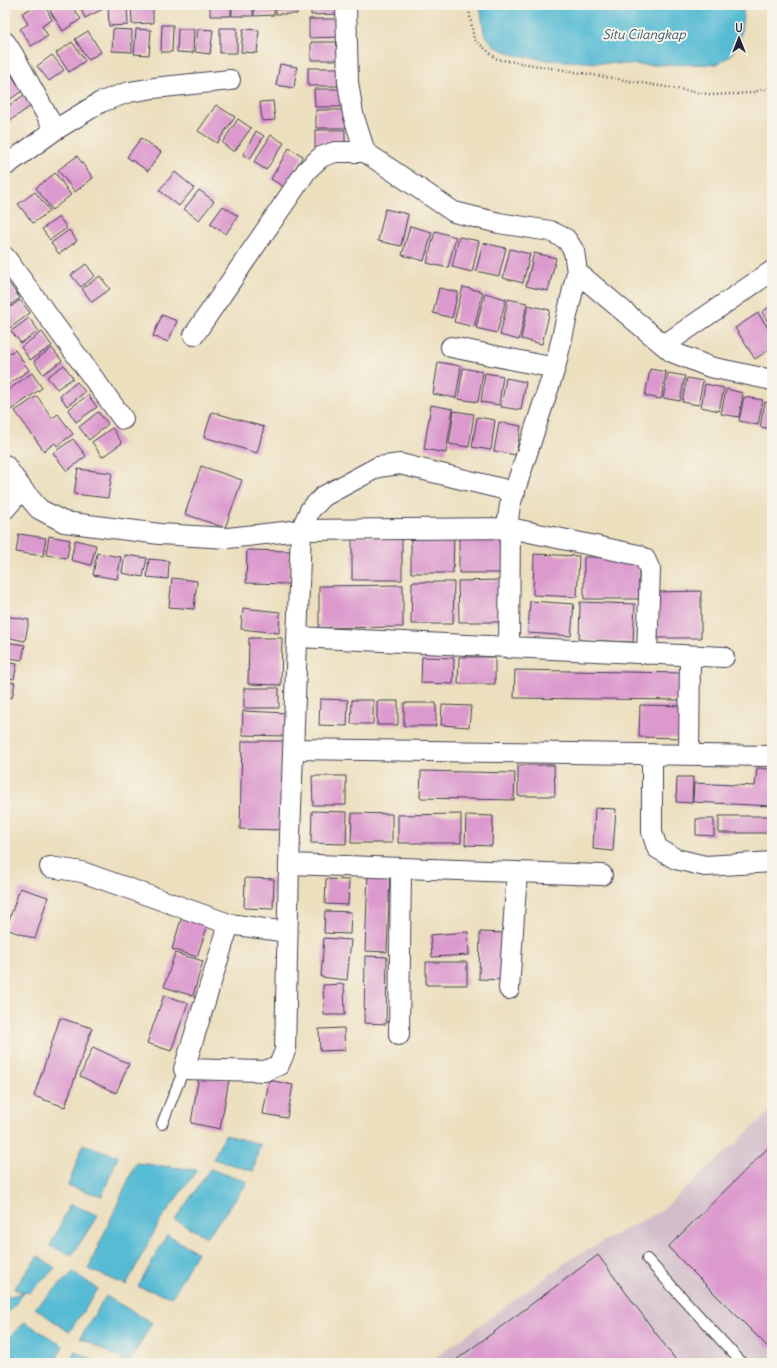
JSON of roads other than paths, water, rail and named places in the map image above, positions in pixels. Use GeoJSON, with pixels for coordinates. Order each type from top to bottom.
{"type":"FeatureCollection","features":[{"type":"Feature","properties":{"kind":"street"},"geometry":{"type":"LineString","coordinates":[[346,5],[348,82],[354,114],[365,152]]}},
{"type":"Feature","properties":{"kind":"street"},"geometry":{"type":"LineString","coordinates":[[5,42],[55,130]]}},
{"type":"Feature","properties":{"kind":"street"},"geometry":{"type":"LineString","coordinates":[[5,166],[55,130],[101,102],[130,92],[230,80]]}},
{"type":"Feature","properties":{"kind":"street"},"geometry":{"type":"LineString","coordinates":[[194,335],[307,170],[321,157],[335,152],[365,152],[454,212],[499,223],[550,231],[566,239],[574,251],[578,272],[555,368],[510,505],[508,519],[510,528],[509,648]]}},
{"type":"Feature","properties":{"kind":"street"},"geometry":{"type":"LineString","coordinates":[[5,257],[123,419]]}},
{"type":"Feature","properties":{"kind":"street"},"geometry":{"type":"LineString","coordinates":[[664,345],[772,271]]}},
{"type":"Feature","properties":{"kind":"street"},"geometry":{"type":"LineString","coordinates":[[578,272],[672,352],[710,367],[772,380]]}},
{"type":"Feature","properties":{"kind":"street"},"geometry":{"type":"LineString","coordinates":[[450,347],[555,368]]}},
{"type":"Feature","properties":{"kind":"street"},"geometry":{"type":"LineString","coordinates":[[229,924],[184,1069],[265,1071],[279,1065],[285,1051],[289,864],[301,530],[310,510],[324,496],[378,467],[400,464],[515,492]]}},
{"type":"Feature","properties":{"kind":"street"},"geometry":{"type":"LineString","coordinates":[[5,465],[22,489],[39,509],[64,522],[160,534],[228,538],[301,530],[510,528],[638,555],[645,559],[650,570],[647,654]]}},
{"type":"Feature","properties":{"kind":"street"},"geometry":{"type":"LineString","coordinates":[[5,509],[22,489]]}},
{"type":"Feature","properties":{"kind":"street"},"geometry":{"type":"LineString","coordinates":[[297,637],[724,657]]}},
{"type":"Feature","properties":{"kind":"street"},"geometry":{"type":"LineString","coordinates":[[689,755],[690,656]]}},
{"type":"Feature","properties":{"kind":"street"},"geometry":{"type":"LineString","coordinates":[[294,749],[772,756]]}},
{"type":"Feature","properties":{"kind":"street"},"geometry":{"type":"LineString","coordinates":[[652,754],[652,832],[657,848],[676,859],[705,866],[772,862]]}},
{"type":"Feature","properties":{"kind":"street"},"geometry":{"type":"LineString","coordinates":[[289,864],[602,875]]}},
{"type":"Feature","properties":{"kind":"street"},"geometry":{"type":"LineString","coordinates":[[50,866],[82,872],[229,924],[287,932]]}},
{"type":"Feature","properties":{"kind":"street"},"geometry":{"type":"LineString","coordinates":[[399,1035],[401,868]]}},
{"type":"Feature","properties":{"kind":"street"},"geometry":{"type":"LineString","coordinates":[[509,989],[517,872]]}},
{"type":"Feature","properties":{"kind":"lane"},"geometry":{"type":"LineString","coordinates":[[162,1124],[184,1069]]}},
{"type":"Feature","properties":{"kind":"lane"},"geometry":{"type":"LineString","coordinates":[[647,1260],[742,1363]]}},
{"type":"Feature","properties":{"kind":"water","name":"Situ Cilangkap"},"geometry":{"type":"Polygon","coordinates":[[[480,5],[744,5],[740,42],[729,57],[717,64],[642,65],[548,60],[515,55],[495,47],[484,33],[480,5]]]}},
{"type":"Feature","properties":{"kind":"water"},"geometry":{"type":"Polygon","coordinates":[[[225,1135],[260,1144],[253,1171],[213,1159],[225,1135]]]}},
{"type":"Feature","properties":{"kind":"water"},"geometry":{"type":"Polygon","coordinates":[[[83,1144],[118,1156],[102,1196],[68,1186],[83,1144]]]}},
{"type":"Feature","properties":{"kind":"water"},"geometry":{"type":"Polygon","coordinates":[[[136,1163],[197,1170],[160,1221],[126,1285],[88,1269],[136,1163]]]}},
{"type":"Feature","properties":{"kind":"water"},"geometry":{"type":"Polygon","coordinates":[[[210,1169],[248,1182],[207,1237],[175,1220],[210,1169]]]}},
{"type":"Feature","properties":{"kind":"water"},"geometry":{"type":"Polygon","coordinates":[[[70,1204],[98,1215],[72,1255],[50,1246],[70,1204]]]}},
{"type":"Feature","properties":{"kind":"water"},"geometry":{"type":"Polygon","coordinates":[[[167,1235],[197,1252],[172,1297],[138,1287],[167,1235]]]}},
{"type":"Feature","properties":{"kind":"water"},"geometry":{"type":"Polygon","coordinates":[[[38,1256],[55,1268],[29,1293],[25,1292],[5,1317],[5,1298],[24,1292],[14,1289],[38,1256]]]}},
{"type":"Feature","properties":{"kind":"water"},"geometry":{"type":"Polygon","coordinates":[[[73,1272],[98,1289],[69,1332],[35,1308],[73,1272]]]}},
{"type":"Feature","properties":{"kind":"water"},"geometry":{"type":"Polygon","coordinates":[[[106,1296],[152,1323],[129,1363],[80,1338],[106,1296]]]}},
{"type":"Feature","properties":{"kind":"water"},"geometry":{"type":"Polygon","coordinates":[[[25,1322],[63,1346],[54,1363],[11,1363],[5,1359],[5,1341],[25,1322]]]}},
{"type":"Feature","properties":{"kind":"water"},"geometry":{"type":"Polygon","coordinates":[[[75,1351],[99,1363],[68,1363],[75,1351]]]}}]}
